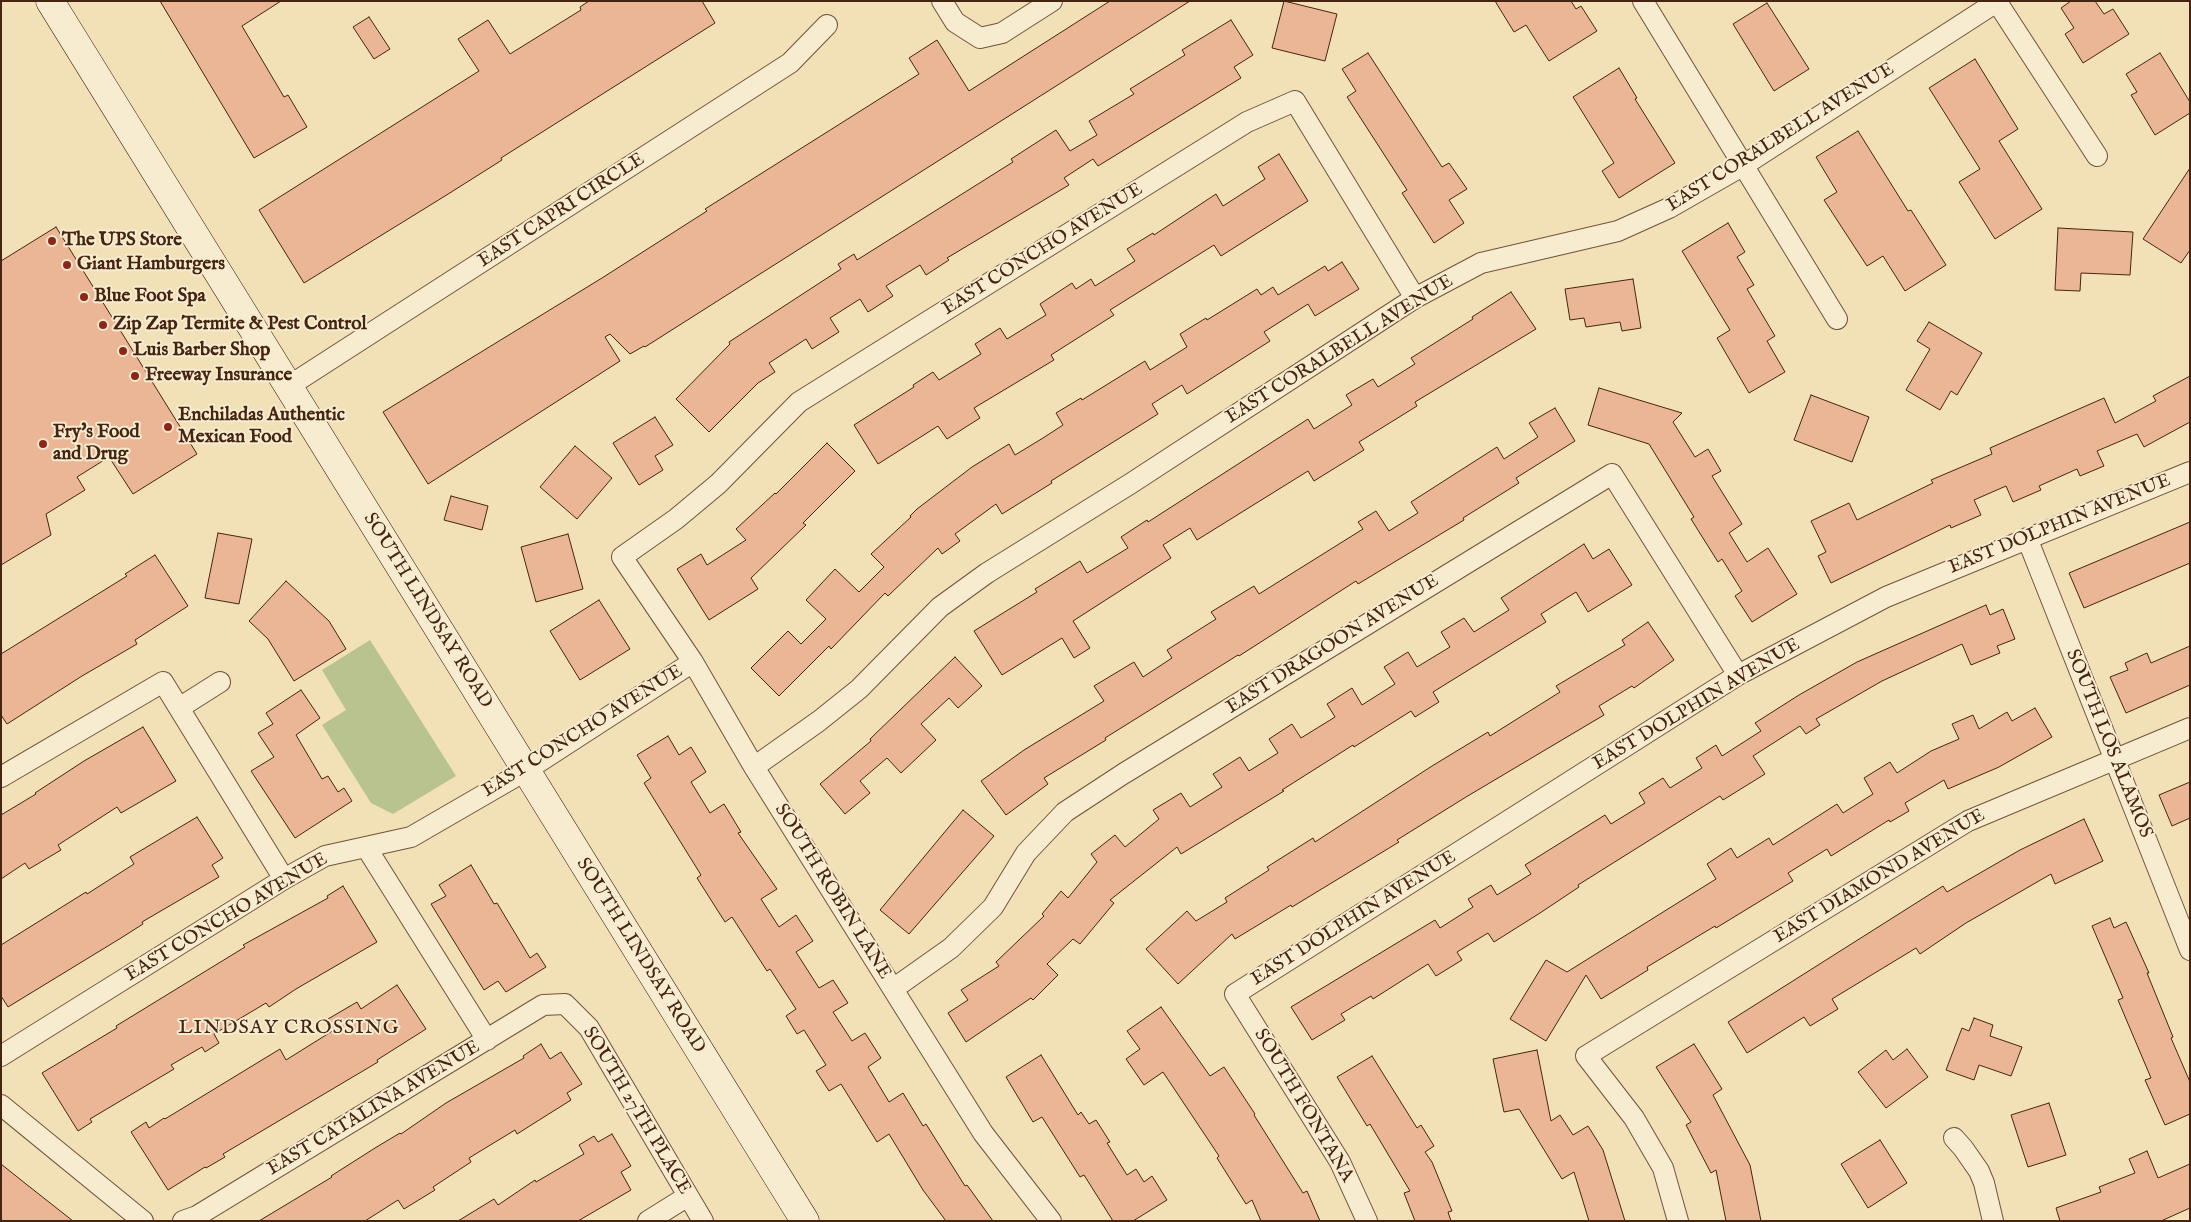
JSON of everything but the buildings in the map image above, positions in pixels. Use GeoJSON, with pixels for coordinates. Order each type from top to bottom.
{"type":"FeatureCollection","features":[{"type":"Feature","properties":{"kind":"main road","name":"SOUTH LINDSAY ROAD"},"geometry":{"type":"LineString","coordinates":[[50,1],[805,1221]]}},
{"type":"Feature","properties":{"kind":"street"},"geometry":{"type":"LineString","coordinates":[[942,1],[955,22],[980,38],[1002,33],[1052,1]]}},
{"type":"Feature","properties":{"kind":"street"},"geometry":{"type":"LineString","coordinates":[[1643,1],[1837,319]]}},
{"type":"Feature","properties":{"kind":"street"},"geometry":{"type":"LineString","coordinates":[[1997,2],[2097,156]]}},
{"type":"Feature","properties":{"kind":"street","name":"EAST CORALBELL AVENUE"},"geometry":{"type":"LineString","coordinates":[[754,767],[819,721],[859,689],[940,607],[987,573],[1130,484],[1415,298],[1481,263],[1618,232],[1670,208],[1744,165],[1997,2]]}},
{"type":"Feature","properties":{"kind":"street","name":"EAST CAPRI CIRCLE"},"geometry":{"type":"LineString","coordinates":[[289,386],[790,64],[827,25]]}},
{"type":"Feature","properties":{"kind":"street","name":"EAST CONCHO AVENUE"},"geometry":{"type":"LineString","coordinates":[[622,557],[676,519],[718,484],[799,402],[1247,122],[1295,101],[1415,298]]}},
{"type":"Feature","properties":{"kind":"street","name":"EAST DOLPHIN AVENUE"},"geometry":{"type":"LineString","coordinates":[[1235,994],[1738,675],[1886,597],[2190,472]]}},
{"type":"Feature","properties":{"kind":"street","name":"EAST DRAGOON AVENUE"},"geometry":{"type":"LineString","coordinates":[[893,989],[951,948],[993,907],[1026,853],[1065,812],[1123,774],[1612,474],[1738,675]]}},
{"type":"Feature","properties":{"kind":"street","name":"SOUTH LOS ALAMOS"},"geometry":{"type":"LineString","coordinates":[[2026,538],[2190,950]]}},
{"type":"Feature","properties":{"kind":"street","name":"SOUTH ROBIN LANE"},"geometry":{"type":"LineString","coordinates":[[622,557],[693,662],[754,767],[983,1133],[1051,1221]]}},
{"type":"Feature","properties":{"kind":"street","name":"EAST CONCHO AVENUE"},"geometry":{"type":"LineString","coordinates":[[1,1056],[284,879],[325,856],[411,837],[525,771],[693,662]]}},
{"type":"Feature","properties":{"kind":"street"},"geometry":{"type":"LineString","coordinates":[[1,777],[162,682],[284,879]]}},
{"type":"Feature","properties":{"kind":"street"},"geometry":{"type":"LineString","coordinates":[[179,708],[220,682]]}},
{"type":"Feature","properties":{"kind":"street","name":"EAST DIAMOND AVENUE"},"geometry":{"type":"LineString","coordinates":[[1678,1221],[1664,1168],[1634,1118],[1586,1056],[1968,821],[2190,728]]}},
{"type":"Feature","properties":{"kind":"street"},"geometry":{"type":"LineString","coordinates":[[366,847],[487,1040]]}},
{"type":"Feature","properties":{"kind":"street","name":"SOUTH FONTANA"},"geometry":{"type":"LineString","coordinates":[[1235,994],[1340,1162],[1368,1221]]}},
{"type":"Feature","properties":{"kind":"street","name":"EAST CATALINA AVENUE"},"geometry":{"type":"LineString","coordinates":[[184,1221],[197,1216],[543,1005],[565,1004]]}},
{"type":"Feature","properties":{"kind":"street","name":"SOUTH 27TH PLACE"},"geometry":{"type":"LineString","coordinates":[[565,1004],[589,1028],[702,1221]]}},
{"type":"Feature","properties":{"kind":"street"},"geometry":{"type":"LineString","coordinates":[[1,1105],[143,1221]]}},
{"type":"Feature","properties":{"kind":"street"},"geometry":{"type":"LineString","coordinates":[[1954,1138],[1964,1148],[1979,1171],[1984,1183],[1993,1221]]}},
{"type":"Feature","properties":{"kind":"street"},"geometry":{"type":"LineString","coordinates":[[648,1221],[688,1196]]}},
{"type":"Feature","properties":{"kind":"green space"},"geometry":{"type":"Polygon","coordinates":[[[370,640],[456,776],[393,814],[371,803],[322,725],[346,710],[322,670],[370,640]]]}},
{"type":"Feature","properties":{"kind":"place","name":"The UPS Store"},"geometry":{"type":"Point","coordinates":[52,241]}},
{"type":"Feature","properties":{"kind":"place","name":"Giant Hamburgers"},"geometry":{"type":"Point","coordinates":[67,265]}},
{"type":"Feature","properties":{"kind":"place","name":"Blue Foot Spa"},"geometry":{"type":"Point","coordinates":[84,297]}},
{"type":"Feature","properties":{"kind":"place","name":"Zip Zap Termite & Pest Control"},"geometry":{"type":"Point","coordinates":[103,325]}},
{"type":"Feature","properties":{"kind":"place","name":"Luis Barber Shop"},"geometry":{"type":"Point","coordinates":[123,351]}},
{"type":"Feature","properties":{"kind":"place","name":"Freeway Insurance"},"geometry":{"type":"Point","coordinates":[135,376]}},
{"type":"Feature","properties":{"kind":"place","name":"Enchiladas Authentic Mexican Food"},"geometry":{"type":"Point","coordinates":[168,427]}},
{"type":"Feature","properties":{"kind":"place","name":"Fry's Food and Drug"},"geometry":{"type":"Point","coordinates":[43,444]}},
{"type":"Feature","properties":{"kind":"district","name":"LINDSAY CROSSING"},"geometry":{"type":"Point","coordinates":[289,1029]}}]}
